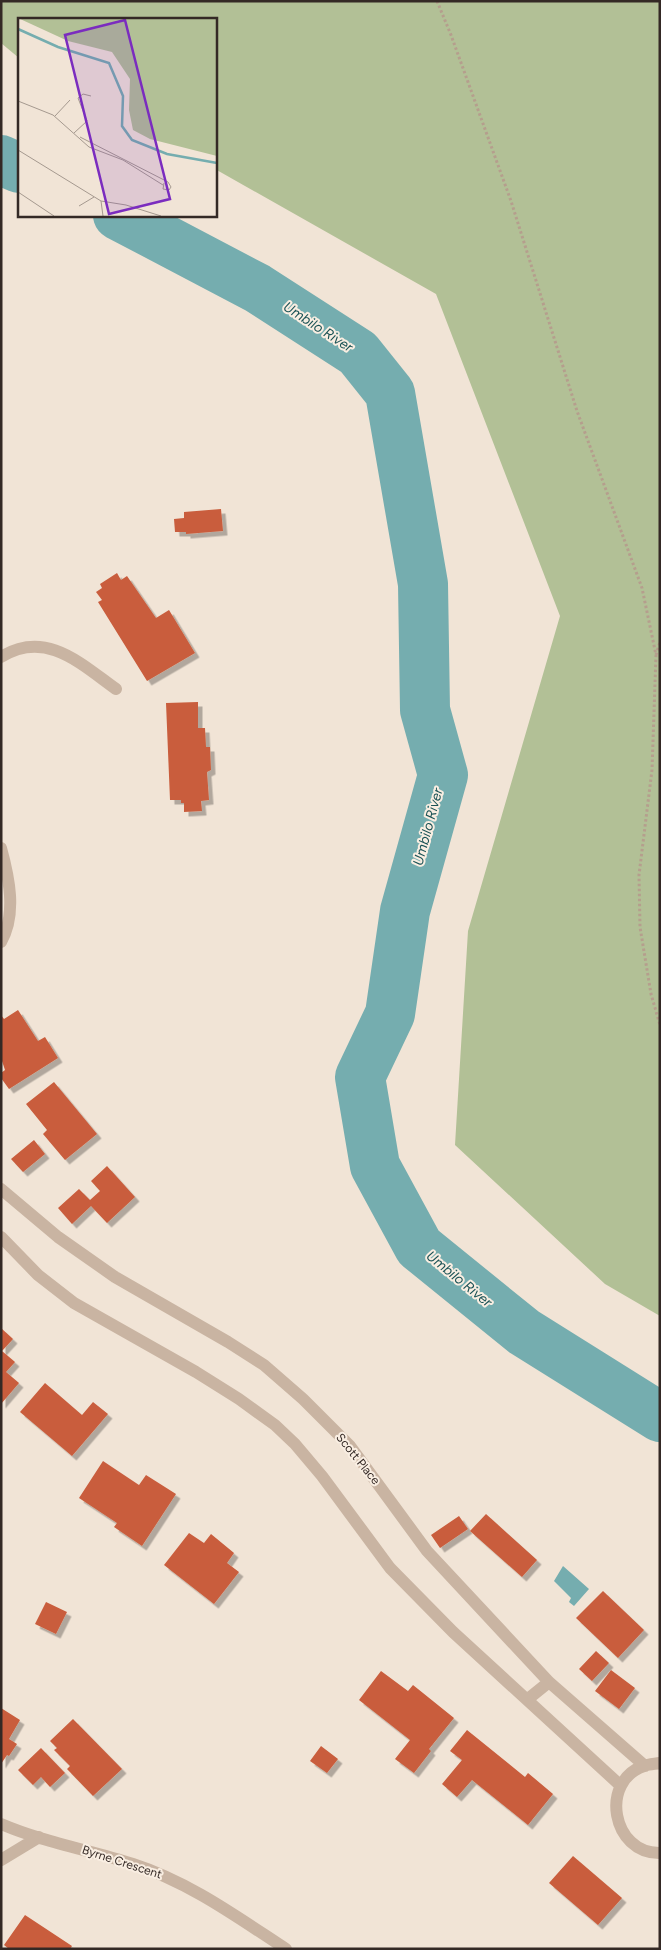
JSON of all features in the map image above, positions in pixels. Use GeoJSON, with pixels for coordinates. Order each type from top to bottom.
{"type":"FeatureCollection","features":[{"type":"Feature","properties":{"kind":"street"},"geometry":{"type":"LineString","coordinates":[[1,657],[22,647],[43,646],[66,653],[116,689]]}},
{"type":"Feature","properties":{"kind":"street"},"geometry":{"type":"LineString","coordinates":[[1,848],[7,871],[11,904],[5,936],[1,942]]}},
{"type":"Feature","properties":{"kind":"street","name":"Scott Place"},"geometry":{"type":"LineString","coordinates":[[1,1189],[58,1237],[115,1277],[264,1365],[303,1399],[350,1446],[427,1551],[549,1682],[645,1766]]}},
{"type":"Feature","properties":{"kind":"street"},"geometry":{"type":"LineString","coordinates":[[1,1237],[38,1275],[74,1303],[196,1372],[239,1399],[275,1425],[295,1444],[322,1476],[390,1568],[453,1632],[621,1786]]}},
{"type":"Feature","properties":{"kind":"street"},"geometry":{"type":"LineString","coordinates":[[528,1700],[549,1682]]}},
{"type":"Feature","properties":{"kind":"street"},"geometry":{"type":"LineString","coordinates":[[660,1764],[645,1766],[635,1770],[621,1786],[615,1806],[619,1827],[632,1844],[651,1853],[660,1853]]}},
{"type":"Feature","properties":{"kind":"street","name":"Byrne Crescent"},"geometry":{"type":"LineString","coordinates":[[1,1824],[133,1864],[162,1875],[199,1892],[286,1949]]}},
{"type":"Feature","properties":{"kind":"street"},"geometry":{"type":"LineString","coordinates":[[1,1860],[39,1837]]}},
{"type":"Feature","properties":{"kind":"path"},"geometry":{"type":"LineString","coordinates":[[437,1],[511,201],[576,411],[642,588],[656,655],[652,770],[639,875],[640,927],[651,994],[660,1025]]}},
{"type":"Feature","properties":{"kind":"path"},"geometry":{"type":"LineString","coordinates":[[656,655],[660,642]]}},
{"type":"Feature","properties":{"kind":"green space"},"geometry":{"type":"Polygon","coordinates":[[[1,1],[660,1],[660,1316],[605,1284],[455,1145],[468,931],[560,616],[436,294],[216,170],[216,18],[18,18],[18,57],[1,43],[1,1]]]}},
{"type":"Feature","properties":{"kind":"water"},"geometry":{"type":"Polygon","coordinates":[[[563,1566],[589,1589],[574,1606],[569,1602],[571,1598],[554,1581],[563,1566]]]}},
{"type":"Feature","properties":{"kind":"building"},"geometry":{"type":"Polygon","coordinates":[[[221,509],[223,531],[186,534],[186,532],[175,532],[174,519],[184,518],[184,512],[221,509]]]}},
{"type":"Feature","properties":{"kind":"building"},"geometry":{"type":"Polygon","coordinates":[[[117,573],[121,580],[127,576],[156,618],[169,610],[195,653],[147,681],[98,602],[102,600],[96,592],[102,588],[100,584],[117,573]]]}},
{"type":"Feature","properties":{"kind":"building"},"geometry":{"type":"Polygon","coordinates":[[[198,702],[198,728],[205,728],[206,747],[210,747],[211,770],[207,772],[209,800],[201,801],[202,811],[184,812],[184,803],[181,803],[181,800],[170,800],[166,703],[198,702]]]}},
{"type":"Feature","properties":{"kind":"building"},"geometry":{"type":"Polygon","coordinates":[[[18,1010],[38,1041],[45,1037],[58,1058],[9,1089],[1,1078],[1,1073],[5,1070],[1,1058],[1,1015],[4,1019],[18,1010]]]}},
{"type":"Feature","properties":{"kind":"building"},"geometry":{"type":"Polygon","coordinates":[[[54,1082],[97,1134],[65,1160],[43,1134],[47,1130],[26,1104],[54,1082]]]}},
{"type":"Feature","properties":{"kind":"building"},"geometry":{"type":"Polygon","coordinates":[[[34,1140],[45,1154],[23,1172],[11,1159],[34,1140]]]}},
{"type":"Feature","properties":{"kind":"building"},"geometry":{"type":"Polygon","coordinates":[[[107,1166],[135,1197],[107,1223],[91,1206],[72,1224],[58,1208],[79,1189],[90,1200],[100,1191],[91,1181],[107,1166]]]}},
{"type":"Feature","properties":{"kind":"building"},"geometry":{"type":"Polygon","coordinates":[[[1,1328],[13,1339],[2,1351],[15,1362],[6,1372],[19,1383],[1,1404],[1,1328]]]}},
{"type":"Feature","properties":{"kind":"building"},"geometry":{"type":"Polygon","coordinates":[[[45,1383],[82,1415],[93,1402],[108,1414],[72,1456],[20,1412],[45,1383]]]}},
{"type":"Feature","properties":{"kind":"building"},"geometry":{"type":"Polygon","coordinates":[[[103,1461],[139,1485],[146,1475],[176,1494],[142,1546],[114,1527],[117,1523],[79,1498],[103,1461]]]}},
{"type":"Feature","properties":{"kind":"building"},"geometry":{"type":"Polygon","coordinates":[[[486,1514],[537,1560],[522,1577],[470,1531],[486,1514]]]}},
{"type":"Feature","properties":{"kind":"building"},"geometry":{"type":"Polygon","coordinates":[[[459,1516],[468,1529],[440,1548],[431,1535],[459,1516]]]}},
{"type":"Feature","properties":{"kind":"building"},"geometry":{"type":"Polygon","coordinates":[[[189,1533],[204,1543],[211,1534],[234,1553],[227,1563],[239,1572],[214,1604],[164,1565],[189,1533]]]}},
{"type":"Feature","properties":{"kind":"building"},"geometry":{"type":"Polygon","coordinates":[[[603,1591],[644,1630],[618,1658],[576,1618],[603,1591]]]}},
{"type":"Feature","properties":{"kind":"building"},"geometry":{"type":"Polygon","coordinates":[[[46,1602],[67,1612],[56,1634],[35,1624],[46,1602]]]}},
{"type":"Feature","properties":{"kind":"building"},"geometry":{"type":"Polygon","coordinates":[[[596,1651],[609,1663],[592,1681],[579,1669],[596,1651]]]}},
{"type":"Feature","properties":{"kind":"building"},"geometry":{"type":"Polygon","coordinates":[[[611,1670],[635,1688],[619,1709],[595,1691],[611,1670]]]}},
{"type":"Feature","properties":{"kind":"building"},"geometry":{"type":"Polygon","coordinates":[[[381,1671],[408,1691],[413,1685],[454,1718],[429,1749],[431,1751],[414,1773],[395,1759],[410,1740],[359,1700],[381,1671]]]}},
{"type":"Feature","properties":{"kind":"building"},"geometry":{"type":"Polygon","coordinates":[[[1,1708],[20,1720],[9,1739],[17,1744],[1,1764],[1,1708]]]}},
{"type":"Feature","properties":{"kind":"building"},"geometry":{"type":"Polygon","coordinates":[[[73,1719],[122,1769],[93,1796],[67,1769],[70,1766],[54,1750],[57,1748],[50,1741],[73,1719]]]}},
{"type":"Feature","properties":{"kind":"building"},"geometry":{"type":"Polygon","coordinates":[[[467,1730],[525,1777],[528,1773],[553,1794],[528,1825],[472,1780],[457,1797],[442,1784],[462,1760],[450,1751],[467,1730]]]}},
{"type":"Feature","properties":{"kind":"building"},"geometry":{"type":"Polygon","coordinates":[[[321,1746],[338,1759],[327,1773],[310,1761],[321,1746]]]}},
{"type":"Feature","properties":{"kind":"building"},"geometry":{"type":"Polygon","coordinates":[[[41,1748],[65,1773],[50,1787],[41,1777],[33,1785],[18,1770],[41,1748]]]}},
{"type":"Feature","properties":{"kind":"building"},"geometry":{"type":"Polygon","coordinates":[[[573,1856],[622,1898],[598,1925],[549,1883],[573,1856]]]}},
{"type":"Feature","properties":{"kind":"building"},"geometry":{"type":"Polygon","coordinates":[[[25,1915],[72,1946],[70,1949],[9,1949],[4,1945],[25,1915]]]}},
{"type":"Feature","properties":{"kind":"waterway","name":"Umbilo River"},"geometry":{"type":"LineString","coordinates":[[1,160],[18,168]]}},
{"type":"Feature","properties":{"kind":"waterway","name":"Umbilo River"},"geometry":{"type":"LineString","coordinates":[[120,216],[257,288],[358,353],[390,393],[423,584],[425,710],[443,775],[405,911],[390,1014],[360,1077],[375,1166],[419,1247],[524,1332],[660,1417]]}}]}
